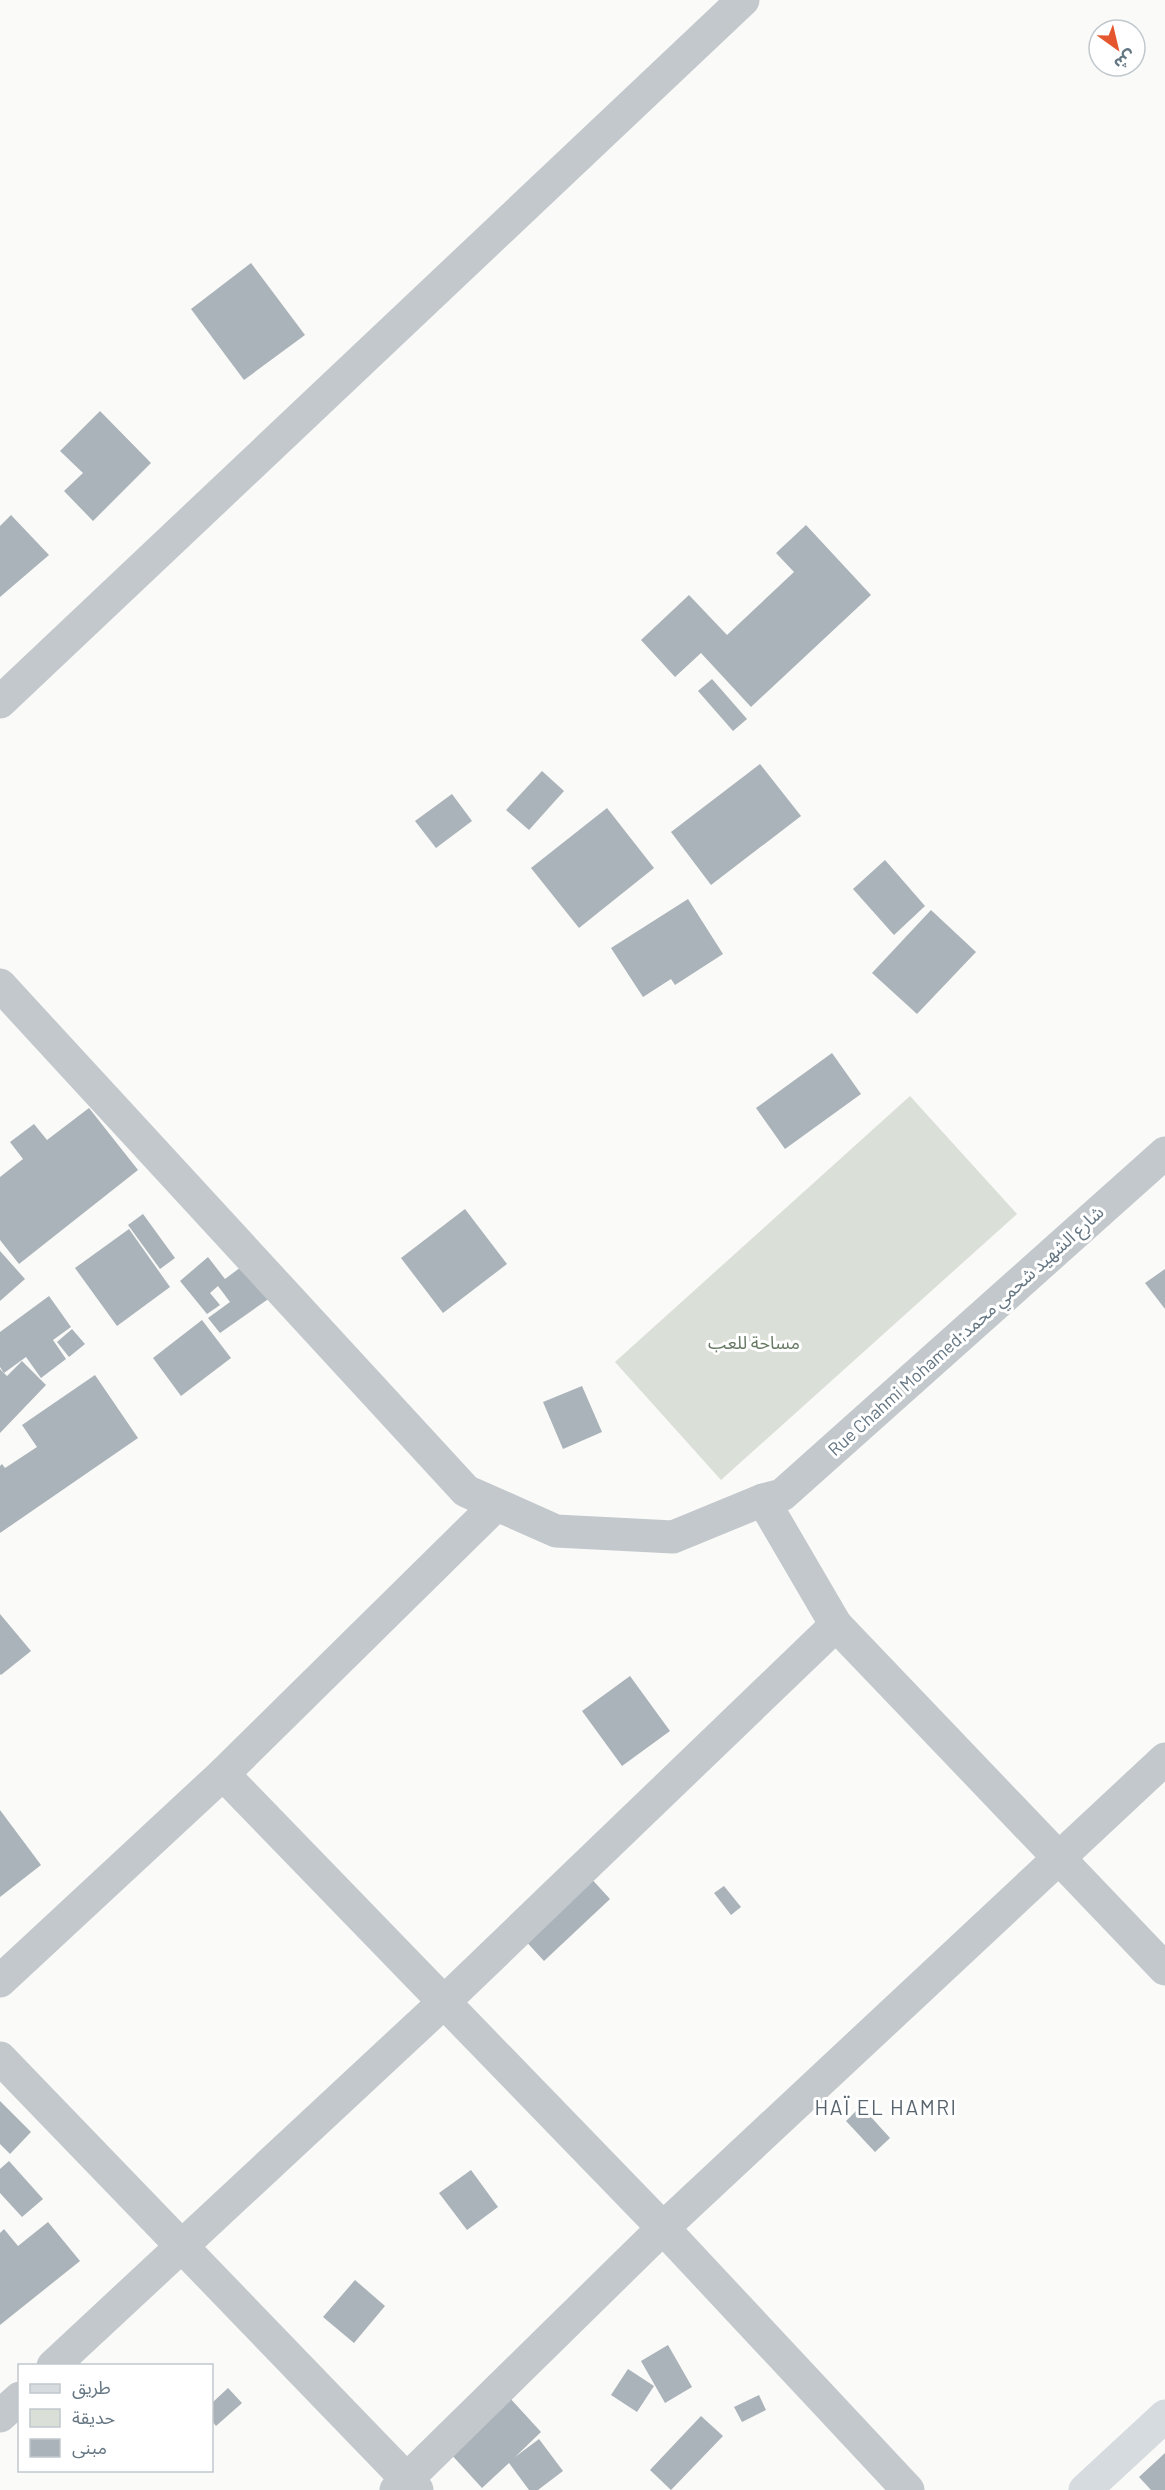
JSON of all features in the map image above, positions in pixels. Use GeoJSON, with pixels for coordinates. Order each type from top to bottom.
{"type":"FeatureCollection","features":[{"type":"Feature","properties":{"kind":"main road"},"geometry":{"type":"LineString","coordinates":[[1085,2490],[1165,2416]]}},
{"type":"Feature","properties":{"kind":"street"},"geometry":{"type":"LineString","coordinates":[[0,702],[743,0]]}},
{"type":"Feature","properties":{"kind":"street","name":"Rue Chahmi Mohamed;شارع الشهيد شحمي محمد"},"geometry":{"type":"LineString","coordinates":[[0,984],[466,1491],[556,1531],[672,1537],[763,1500],[782,1495],[1165,1153]]}},
{"type":"Feature","properties":{"kind":"street"},"geometry":{"type":"LineString","coordinates":[[763,1500],[836,1625],[1165,1969]]}},
{"type":"Feature","properties":{"kind":"street"},"geometry":{"type":"LineString","coordinates":[[0,1981],[223,1774],[496,1505]]}},
{"type":"Feature","properties":{"kind":"street"},"geometry":{"type":"LineString","coordinates":[[55,2364],[444,2002],[836,1625]]}},
{"type":"Feature","properties":{"kind":"street"},"geometry":{"type":"LineString","coordinates":[[0,2058],[181,2245],[406,2486],[663,2228],[1165,1759]]}},
{"type":"Feature","properties":{"kind":"street"},"geometry":{"type":"LineString","coordinates":[[223,1774],[663,2228],[908,2490]]}},
{"type":"Feature","properties":{"kind":"street"},"geometry":{"type":"LineString","coordinates":[[0,2416],[18,2400]]}},
{"type":"Feature","properties":{"kind":"green space","name":"مساحة للعب"},"geometry":{"type":"Polygon","coordinates":[[[910,1096],[1017,1214],[721,1480],[615,1362],[910,1096]]]}},
{"type":"Feature","properties":{"kind":"building"},"geometry":{"type":"Polygon","coordinates":[[[251,263],[305,335],[244,380],[191,309],[251,263]]]}},
{"type":"Feature","properties":{"kind":"building"},"geometry":{"type":"Polygon","coordinates":[[[100,411],[151,463],[93,521],[64,491],[83,473],[60,451],[100,411]]]}},
{"type":"Feature","properties":{"kind":"building"},"geometry":{"type":"Polygon","coordinates":[[[11,515],[49,555],[0,597],[0,526],[11,515]]]}},
{"type":"Feature","properties":{"kind":"building"},"geometry":{"type":"Polygon","coordinates":[[[806,525],[871,595],[751,707],[701,653],[675,677],[641,640],[689,595],[727,635],[794,572],[776,553],[806,525]]]}},
{"type":"Feature","properties":{"kind":"building"},"geometry":{"type":"Polygon","coordinates":[[[712,679],[747,719],[733,731],[698,691],[712,679]]]}},
{"type":"Feature","properties":{"kind":"building"},"geometry":{"type":"Polygon","coordinates":[[[760,764],[801,816],[711,885],[671,832],[760,764]]]}},
{"type":"Feature","properties":{"kind":"building"},"geometry":{"type":"Polygon","coordinates":[[[542,771],[564,791],[529,830],[506,810],[542,771]]]}},
{"type":"Feature","properties":{"kind":"building"},"geometry":{"type":"Polygon","coordinates":[[[452,794],[472,821],[436,848],[415,821],[452,794]]]}},
{"type":"Feature","properties":{"kind":"building"},"geometry":{"type":"Polygon","coordinates":[[[607,808],[654,868],[579,928],[531,868],[607,808]]]}},
{"type":"Feature","properties":{"kind":"building"},"geometry":{"type":"Polygon","coordinates":[[[885,860],[925,906],[894,935],[853,889],[885,860]]]}},
{"type":"Feature","properties":{"kind":"building"},"geometry":{"type":"Polygon","coordinates":[[[688,899],[723,954],[675,985],[671,979],[643,997],[611,948],[688,899]]]}},
{"type":"Feature","properties":{"kind":"building"},"geometry":{"type":"Polygon","coordinates":[[[931,910],[976,952],[917,1014],[872,973],[931,910]]]}},
{"type":"Feature","properties":{"kind":"building"},"geometry":{"type":"Polygon","coordinates":[[[832,1053],[861,1094],[785,1149],[756,1108],[832,1053]]]}},
{"type":"Feature","properties":{"kind":"building"},"geometry":{"type":"Polygon","coordinates":[[[89,1108],[138,1170],[19,1264],[0,1240],[0,1177],[23,1159],[10,1142],[34,1124],[47,1140],[89,1108]]]}},
{"type":"Feature","properties":{"kind":"building"},"geometry":{"type":"Polygon","coordinates":[[[465,1209],[507,1264],[443,1313],[401,1258],[465,1209]]]}},
{"type":"Feature","properties":{"kind":"building"},"geometry":{"type":"Polygon","coordinates":[[[143,1214],[175,1258],[160,1269],[128,1225],[143,1214]]]}},
{"type":"Feature","properties":{"kind":"building"},"geometry":{"type":"Polygon","coordinates":[[[129,1229],[170,1287],[117,1326],[75,1268],[129,1229]]]}},
{"type":"Feature","properties":{"kind":"building"},"geometry":{"type":"Polygon","coordinates":[[[0,1251],[25,1279],[0,1301],[0,1251]]]}},
{"type":"Feature","properties":{"kind":"building"},"geometry":{"type":"Polygon","coordinates":[[[208,1257],[225,1279],[249,1261],[274,1295],[220,1333],[208,1318],[230,1302],[218,1286],[210,1293],[220,1305],[207,1314],[180,1281],[208,1257]]]}},
{"type":"Feature","properties":{"kind":"building"},"geometry":{"type":"Polygon","coordinates":[[[1165,1269],[1165,1309],[1145,1283],[1165,1269]]]}},
{"type":"Feature","properties":{"kind":"building"},"geometry":{"type":"Polygon","coordinates":[[[49,1296],[71,1327],[53,1340],[66,1359],[41,1378],[26,1357],[4,1373],[0,1367],[0,1332],[49,1296]]]}},
{"type":"Feature","properties":{"kind":"building"},"geometry":{"type":"Polygon","coordinates":[[[202,1320],[231,1358],[181,1396],[153,1358],[202,1320]]]}},
{"type":"Feature","properties":{"kind":"building"},"geometry":{"type":"Polygon","coordinates":[[[72,1329],[85,1344],[69,1357],[57,1342],[72,1329]]]}},
{"type":"Feature","properties":{"kind":"building"},"geometry":{"type":"Polygon","coordinates":[[[22,1361],[46,1385],[0,1433],[0,1369],[7,1376],[22,1361]]]}},
{"type":"Feature","properties":{"kind":"building"},"geometry":{"type":"Polygon","coordinates":[[[95,1375],[138,1438],[0,1533],[0,1466],[2,1464],[5,1468],[37,1447],[22,1425],[95,1375]]]}},
{"type":"Feature","properties":{"kind":"building"},"geometry":{"type":"Polygon","coordinates":[[[582,1386],[602,1432],[563,1449],[543,1402],[582,1386]]]}},
{"type":"Feature","properties":{"kind":"building"},"geometry":{"type":"Polygon","coordinates":[[[0,1614],[31,1651],[1,1675],[0,1674],[0,1614]]]}},
{"type":"Feature","properties":{"kind":"building"},"geometry":{"type":"Polygon","coordinates":[[[630,1676],[670,1731],[622,1766],[582,1711],[630,1676]]]}},
{"type":"Feature","properties":{"kind":"building"},"geometry":{"type":"Polygon","coordinates":[[[0,1810],[41,1865],[0,1897],[0,1810]]]}},
{"type":"Feature","properties":{"kind":"building"},"geometry":{"type":"Polygon","coordinates":[[[588,1875],[610,1899],[544,1961],[522,1937],[588,1875]]]}},
{"type":"Feature","properties":{"kind":"building"},"geometry":{"type":"Polygon","coordinates":[[[724,1886],[741,1907],[731,1915],[714,1893],[724,1886]]]}},
{"type":"Feature","properties":{"kind":"building"},"geometry":{"type":"Polygon","coordinates":[[[0,2101],[31,2132],[10,2154],[0,2144],[0,2101]]]}},
{"type":"Feature","properties":{"kind":"building"},"geometry":{"type":"Polygon","coordinates":[[[861,2106],[890,2138],[875,2152],[846,2121],[861,2106]]]}},
{"type":"Feature","properties":{"kind":"building"},"geometry":{"type":"Polygon","coordinates":[[[9,2161],[43,2199],[22,2217],[0,2193],[0,2169],[9,2161]]]}},
{"type":"Feature","properties":{"kind":"building"},"geometry":{"type":"Polygon","coordinates":[[[471,2170],[498,2207],[467,2230],[439,2193],[471,2170]]]}},
{"type":"Feature","properties":{"kind":"building"},"geometry":{"type":"Polygon","coordinates":[[[48,2222],[80,2261],[0,2325],[0,2233],[4,2229],[18,2246],[48,2222]]]}},
{"type":"Feature","properties":{"kind":"building"},"geometry":{"type":"Polygon","coordinates":[[[355,2280],[385,2306],[354,2343],[323,2317],[355,2280]]]}},
{"type":"Feature","properties":{"kind":"building"},"geometry":{"type":"Polygon","coordinates":[[[668,2345],[692,2387],[665,2403],[641,2361],[668,2345]]]}},
{"type":"Feature","properties":{"kind":"building"},"geometry":{"type":"Polygon","coordinates":[[[628,2369],[654,2386],[637,2412],[611,2395],[628,2369]]]}},
{"type":"Feature","properties":{"kind":"building"},"geometry":{"type":"Polygon","coordinates":[[[498,2385],[541,2432],[515,2457],[539,2439],[563,2471],[538,2490],[529,2490],[509,2463],[482,2488],[438,2440],[498,2385]]]}},
{"type":"Feature","properties":{"kind":"building"},"geometry":{"type":"Polygon","coordinates":[[[228,2388],[242,2403],[216,2426],[213,2422],[213,2402],[228,2388]]]}},
{"type":"Feature","properties":{"kind":"building"},"geometry":{"type":"Polygon","coordinates":[[[759,2395],[766,2410],[742,2422],[734,2407],[759,2395]]]}},
{"type":"Feature","properties":{"kind":"building"},"geometry":{"type":"Polygon","coordinates":[[[701,2416],[723,2436],[671,2490],[650,2470],[701,2416]]]}},
{"type":"Feature","properties":{"kind":"building"},"geometry":{"type":"Polygon","coordinates":[[[1165,2453],[1165,2490],[1151,2490],[1139,2477],[1165,2453]]]}},
{"type":"Feature","properties":{"kind":"district","name":"HAÏ EL HAMRI"},"geometry":{"type":"Point","coordinates":[886,2108]}}]}
